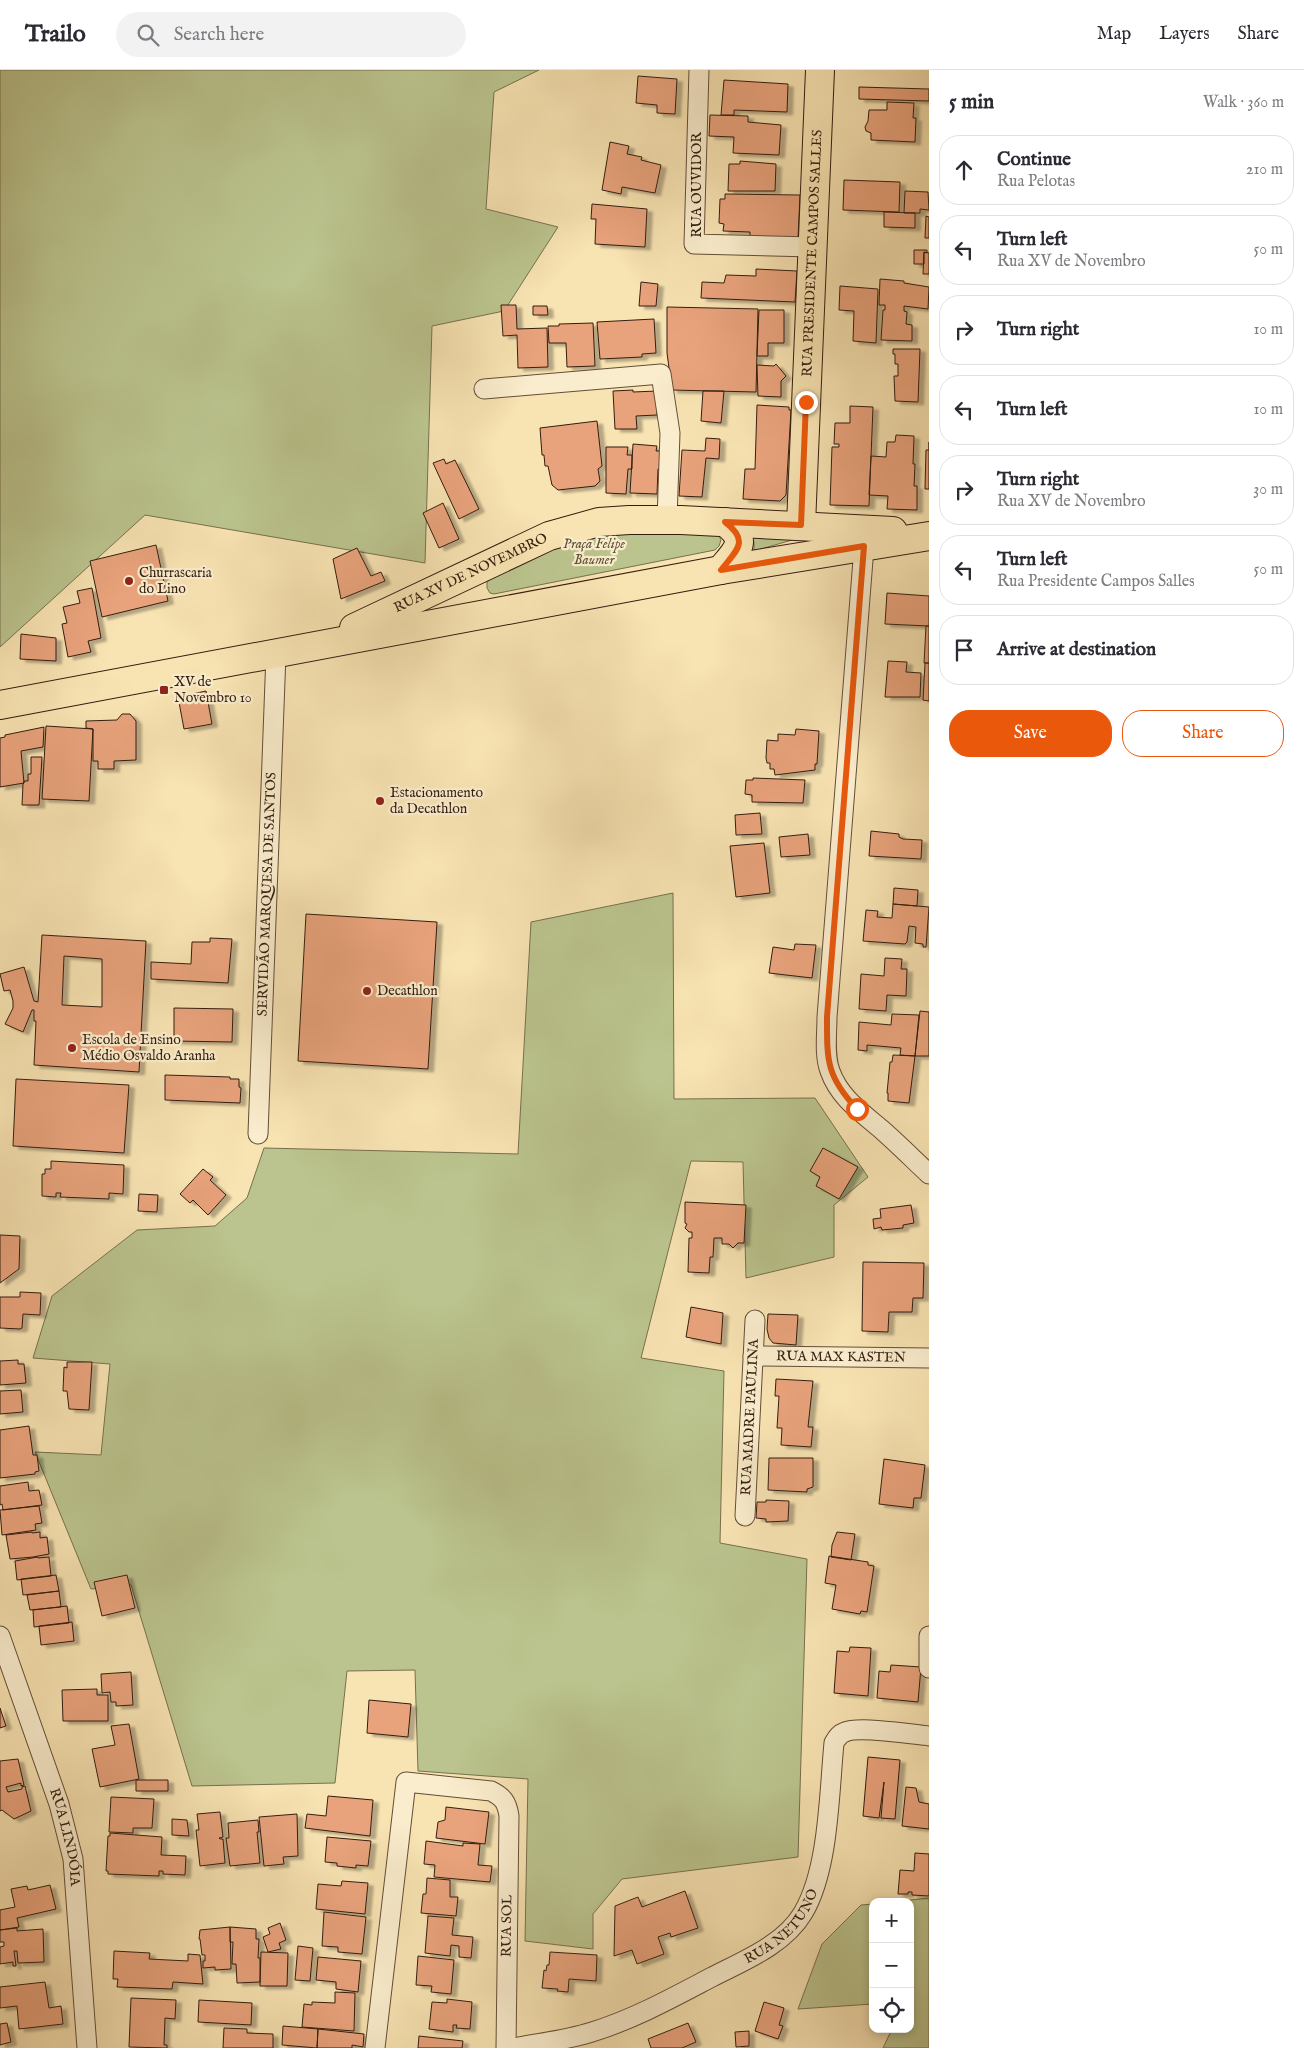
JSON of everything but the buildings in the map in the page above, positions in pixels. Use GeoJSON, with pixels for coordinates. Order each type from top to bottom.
{"type":"FeatureCollection","features":[{"type":"Feature","properties":{"kind":"main road","name":"RUA PRESIDENTE CAMPOS SALLES"},"geometry":{"type":"LineString","coordinates":[[801,525],[820,70]]}},
{"type":"Feature","properties":{"kind":"main road","name":"RUA XV DE NOVEMBRO"},"geometry":{"type":"LineString","coordinates":[[317,645],[549,536],[598,522],[668,520],[725,522],[929,534]]}},
{"type":"Feature","properties":{"kind":"main road"},"geometry":{"type":"LineString","coordinates":[[721,570],[739,543],[739,535],[725,522]]}},
{"type":"Feature","properties":{"kind":"main road","name":"RUA XV DE NOVEMBRO"},"geometry":{"type":"LineString","coordinates":[[0,705],[721,570],[929,534]]}},
{"type":"Feature","properties":{"kind":"main road"},"geometry":{"type":"LineString","coordinates":[[480,615],[477,589],[482,576],[497,561]]}},
{"type":"Feature","properties":{"kind":"street","name":"RUA OUVIDOR"},"geometry":{"type":"LineString","coordinates":[[699,70],[694,244],[812,247]]}},
{"type":"Feature","properties":{"kind":"street"},"geometry":{"type":"LineString","coordinates":[[484,389],[661,374],[670,433],[668,520]]}},
{"type":"Feature","properties":{"kind":"street"},"geometry":{"type":"LineString","coordinates":[[864,546],[827,1017],[827,1043],[830,1070],[842,1094],[929,1174]]}},
{"type":"Feature","properties":{"kind":"street","name":"SERVIDÃO MARQUESA DE SANTOS"},"geometry":{"type":"LineString","coordinates":[[258,1134],[276,654]]}},
{"type":"Feature","properties":{"kind":"street","name":"RUA MADRE PAULINA"},"geometry":{"type":"LineString","coordinates":[[745,1516],[755,1320]]}},
{"type":"Feature","properties":{"kind":"street","name":"RUA MAX KASTEN"},"geometry":{"type":"LineString","coordinates":[[753,1356],[929,1358]]}},
{"type":"Feature","properties":{"kind":"street","name":"RUA LINDÓIA"},"geometry":{"type":"LineString","coordinates":[[0,1636],[59,1804],[73,1859],[88,2048]]}},
{"type":"Feature","properties":{"kind":"street"},"geometry":{"type":"LineString","coordinates":[[929,1636],[929,1668]]}},
{"type":"Feature","properties":{"kind":"street","name":"RUA NETUNO"},"geometry":{"type":"LineString","coordinates":[[514,2048],[589,2033],[648,2012],[761,1951],[783,1936],[802,1914],[817,1879],[822,1860],[834,1743],[837,1737],[843,1732],[858,1730],[929,1736]]}},
{"type":"Feature","properties":{"kind":"street","name":"RUA SOL"},"geometry":{"type":"LineString","coordinates":[[375,2048],[406,1782],[491,1791],[501,1795],[507,1804],[509,1816],[506,2048]]}},
{"type":"Feature","properties":{"kind":"green space"},"geometry":{"type":"Polygon","coordinates":[[[0,70],[539,70],[494,92],[486,209],[558,227],[504,311],[432,326],[425,563],[145,515],[0,647],[0,70]]]}},
{"type":"Feature","properties":{"kind":"green space","name":"Praça Felipe Baumer"},"geometry":{"type":"Polygon","coordinates":[[[588,531],[718,534],[721,540],[715,550],[494,594],[490,593],[487,588],[487,582],[491,579],[588,531]]]}},
{"type":"Feature","properties":{"kind":"green space"},"geometry":{"type":"Polygon","coordinates":[[[751,535],[791,537],[792,540],[754,551],[754,542],[751,535]]]}},
{"type":"Feature","properties":{"kind":"green space"},"geometry":{"type":"Polygon","coordinates":[[[673,893],[674,1099],[815,1098],[868,1177],[834,1205],[834,1257],[746,1278],[743,1162],[691,1161],[641,1358],[724,1371],[720,1543],[807,1559],[798,1857],[622,1879],[593,1914],[593,1949],[525,1941],[528,1779],[418,1771],[415,1670],[347,1671],[335,1783],[192,1786],[131,1585],[91,1589],[35,1452],[101,1455],[110,1364],[33,1358],[52,1296],[137,1230],[215,1226],[247,1198],[264,1148],[518,1154],[531,922],[673,893]]]}},
{"type":"Feature","properties":{"kind":"green space"},"geometry":{"type":"Polygon","coordinates":[[[929,1898],[929,2048],[883,2048],[890,2033],[914,2033],[914,1900],[929,1898]]]}},
{"type":"Feature","properties":{"kind":"green space"},"geometry":{"type":"Polygon","coordinates":[[[869,1904],[869,2004],[798,2009],[822,1944],[861,1905],[869,1904]]]}},
{"type":"Feature","properties":{"kind":"place","name":"Churrascaria do Lino"},"geometry":{"type":"Point","coordinates":[129,581]}},
{"type":"Feature","properties":{"kind":"place","name":"XV de Novembro 10"},"geometry":{"type":"Point","coordinates":[164,690]}},
{"type":"Feature","properties":{"kind":"place","name":"Estacionamento da Decathlon"},"geometry":{"type":"Point","coordinates":[380,801]}},
{"type":"Feature","properties":{"kind":"place","name":"Decathlon"},"geometry":{"type":"Point","coordinates":[367,991]}},
{"type":"Feature","properties":{"kind":"place","name":"Escola de Ensino Médio Osvaldo Aranha"},"geometry":{"type":"Point","coordinates":[72,1048]}},
{"type":"Feature","properties":{"kind":"route"},"geometry":{"type":"LineString","coordinates":[[806,402],[801,525],[725,522],[739,535],[739,543],[721,570],[864,546],[827,1017],[830,1070],[842,1094],[857,1109]]}}]}
